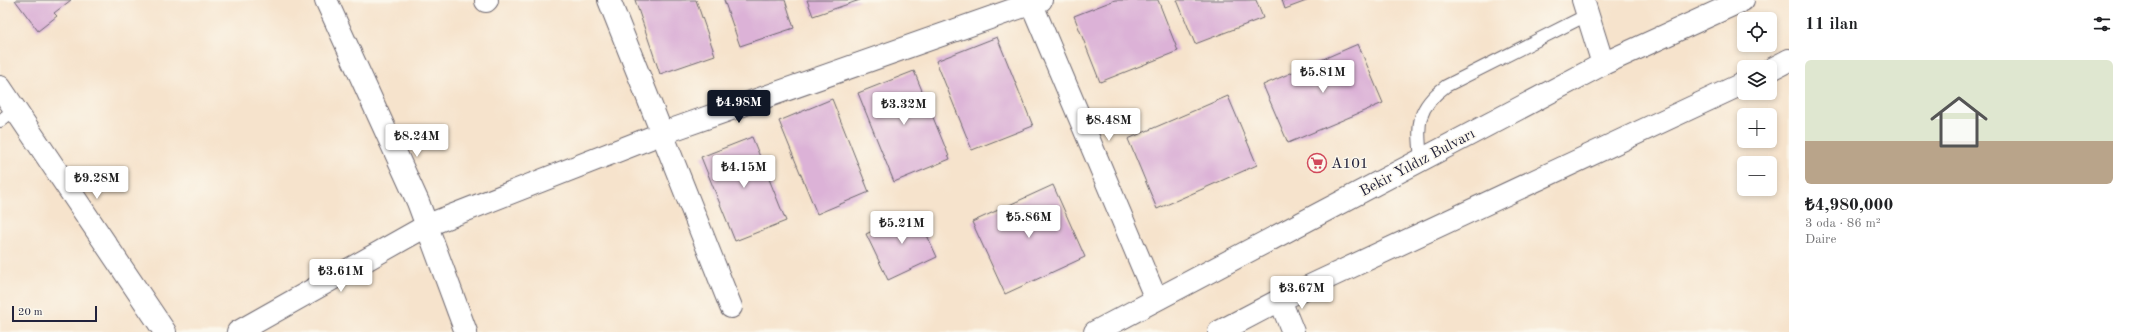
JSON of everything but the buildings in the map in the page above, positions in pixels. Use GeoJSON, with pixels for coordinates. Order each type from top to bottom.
{"type":"FeatureCollection","features":[{"type":"Feature","properties":{"kind":"street"},"geometry":{"type":"LineString","coordinates":[[326,0],[428,225],[466,332]]}},
{"type":"Feature","properties":{"kind":"street"},"geometry":{"type":"LineString","coordinates":[[608,0],[663,133],[731,307]]}},
{"type":"Feature","properties":{"kind":"street","name":"Bekir Yıldız Bulvarı"},"geometry":{"type":"LineString","coordinates":[[1095,332],[1603,64],[1743,0]]}},
{"type":"Feature","properties":{"kind":"street"},"geometry":{"type":"LineString","coordinates":[[238,332],[428,225],[663,133],[1034,1],[1156,299]]}},
{"type":"Feature","properties":{"kind":"street"},"geometry":{"type":"LineString","coordinates":[[1585,7],[1603,64]]}},
{"type":"Feature","properties":{"kind":"street"},"geometry":{"type":"LineString","coordinates":[[1777,66],[1789,60]]}},
{"type":"Feature","properties":{"kind":"street"},"geometry":{"type":"LineString","coordinates":[[1219,332],[1280,300],[1737,86]]}},
{"type":"Feature","properties":{"kind":"street"},"geometry":{"type":"LineString","coordinates":[[0,87],[7,115],[165,332]]}},
{"type":"Feature","properties":{"kind":"street"},"geometry":{"type":"LineString","coordinates":[[1280,300],[1292,332]]}},
{"type":"Feature","properties":{"kind":"lane"},"geometry":{"type":"LineString","coordinates":[[1421,160],[1418,127],[1422,115],[1436,94],[1446,86],[1585,7]]}},
{"type":"Feature","properties":{"kind":"place","name":"A101"},"geometry":{"type":"Point","coordinates":[1317,163]}}]}
